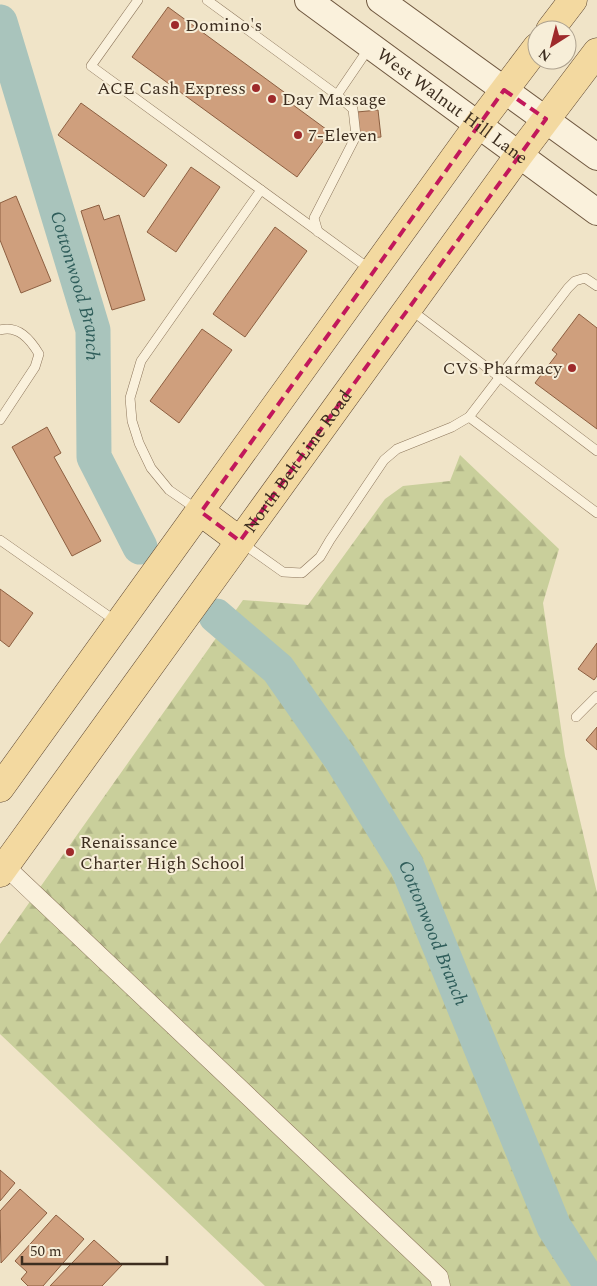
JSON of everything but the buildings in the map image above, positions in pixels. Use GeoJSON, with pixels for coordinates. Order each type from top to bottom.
{"type":"FeatureCollection","features":[{"type":"Feature","properties":{"kind":"main road","name":"West Walnut Hill Lane"},"geometry":{"type":"LineString","coordinates":[[308,0],[597,212]]}},
{"type":"Feature","properties":{"kind":"main road"},"geometry":{"type":"LineString","coordinates":[[380,0],[597,156]]}},
{"type":"Feature","properties":{"kind":"main road"},"geometry":{"type":"LineString","coordinates":[[558,20],[574,0]]}},
{"type":"Feature","properties":{"kind":"main road","name":"North Belt Line Road"},"geometry":{"type":"LineString","coordinates":[[3,869],[519,155],[597,52]]}},
{"type":"Feature","properties":{"kind":"main road"},"geometry":{"type":"LineString","coordinates":[[0,788],[478,125],[527,60]]}},
{"type":"Feature","properties":{"kind":"main road"},"geometry":{"type":"LineString","coordinates":[[200,512],[240,541]]}},
{"type":"Feature","properties":{"kind":"street"},"geometry":{"type":"LineString","coordinates":[[3,869],[439,1277],[441,1286]]}},
{"type":"Feature","properties":{"kind":"lane"},"geometry":{"type":"LineString","coordinates":[[138,0],[91,66],[373,271]]}},
{"type":"Feature","properties":{"kind":"lane"},"geometry":{"type":"LineString","coordinates":[[207,0],[353,108],[356,136],[314,218],[318,232]]}},
{"type":"Feature","properties":{"kind":"lane"},"geometry":{"type":"LineString","coordinates":[[337,95],[371,46]]}},
{"type":"Feature","properties":{"kind":"lane"},"geometry":{"type":"LineString","coordinates":[[200,512],[169,490],[151,468],[139,443],[132,421],[130,398],[141,362],[261,190]]}},
{"type":"Feature","properties":{"kind":"lane"},"geometry":{"type":"LineString","coordinates":[[240,541],[283,572],[302,573],[320,557],[384,460],[397,449],[452,427],[469,417],[568,288],[575,281],[585,278],[597,286]]}},
{"type":"Feature","properties":{"kind":"lane"},"geometry":{"type":"LineString","coordinates":[[408,309],[597,451]]}},
{"type":"Feature","properties":{"kind":"lane"},"geometry":{"type":"LineString","coordinates":[[0,330],[10,327],[20,332],[32,341],[39,354],[35,367],[0,420]]}},
{"type":"Feature","properties":{"kind":"lane"},"geometry":{"type":"LineString","coordinates":[[469,417],[597,513]]}},
{"type":"Feature","properties":{"kind":"lane"},"geometry":{"type":"LineString","coordinates":[[0,540],[119,624]]}},
{"type":"Feature","properties":{"kind":"lane"},"geometry":{"type":"LineString","coordinates":[[576,718],[597,696]]}},
{"type":"Feature","properties":{"kind":"highlighted area"},"geometry":{"type":"Polygon","coordinates":[[[504,90],[546,119],[240,541],[201,512],[504,90]]]}},
{"type":"Feature","properties":{"kind":"green space"},"geometry":{"type":"Polygon","coordinates":[[[460,455],[559,549],[543,603],[565,756],[597,893],[597,1286],[265,1286],[0,1034],[0,944],[243,600],[308,605],[385,499],[403,486],[450,481],[460,455]]]}},
{"type":"Feature","properties":{"kind":"waterway","name":"Cottonwood Branch"},"geometry":{"type":"LineString","coordinates":[[0,22],[93,330],[94,457],[140,547]]}},
{"type":"Feature","properties":{"kind":"waterway","name":"Cottonwood Branch"},"geometry":{"type":"LineString","coordinates":[[216,616],[278,669],[343,762],[407,866],[554,1227],[592,1286]]}},
{"type":"Feature","properties":{"kind":"place","name":"Domino's"},"geometry":{"type":"Point","coordinates":[175,25]}},
{"type":"Feature","properties":{"kind":"place","name":"ACE Cash Express"},"geometry":{"type":"Point","coordinates":[256,88]}},
{"type":"Feature","properties":{"kind":"place","name":"Day Massage"},"geometry":{"type":"Point","coordinates":[272,99]}},
{"type":"Feature","properties":{"kind":"place","name":"7-Eleven"},"geometry":{"type":"Point","coordinates":[298,135]}},
{"type":"Feature","properties":{"kind":"place","name":"CVS Pharmacy"},"geometry":{"type":"Point","coordinates":[572,368]}},
{"type":"Feature","properties":{"kind":"place","name":"Renaissance Charter High School"},"geometry":{"type":"Point","coordinates":[70,852]}}]}
